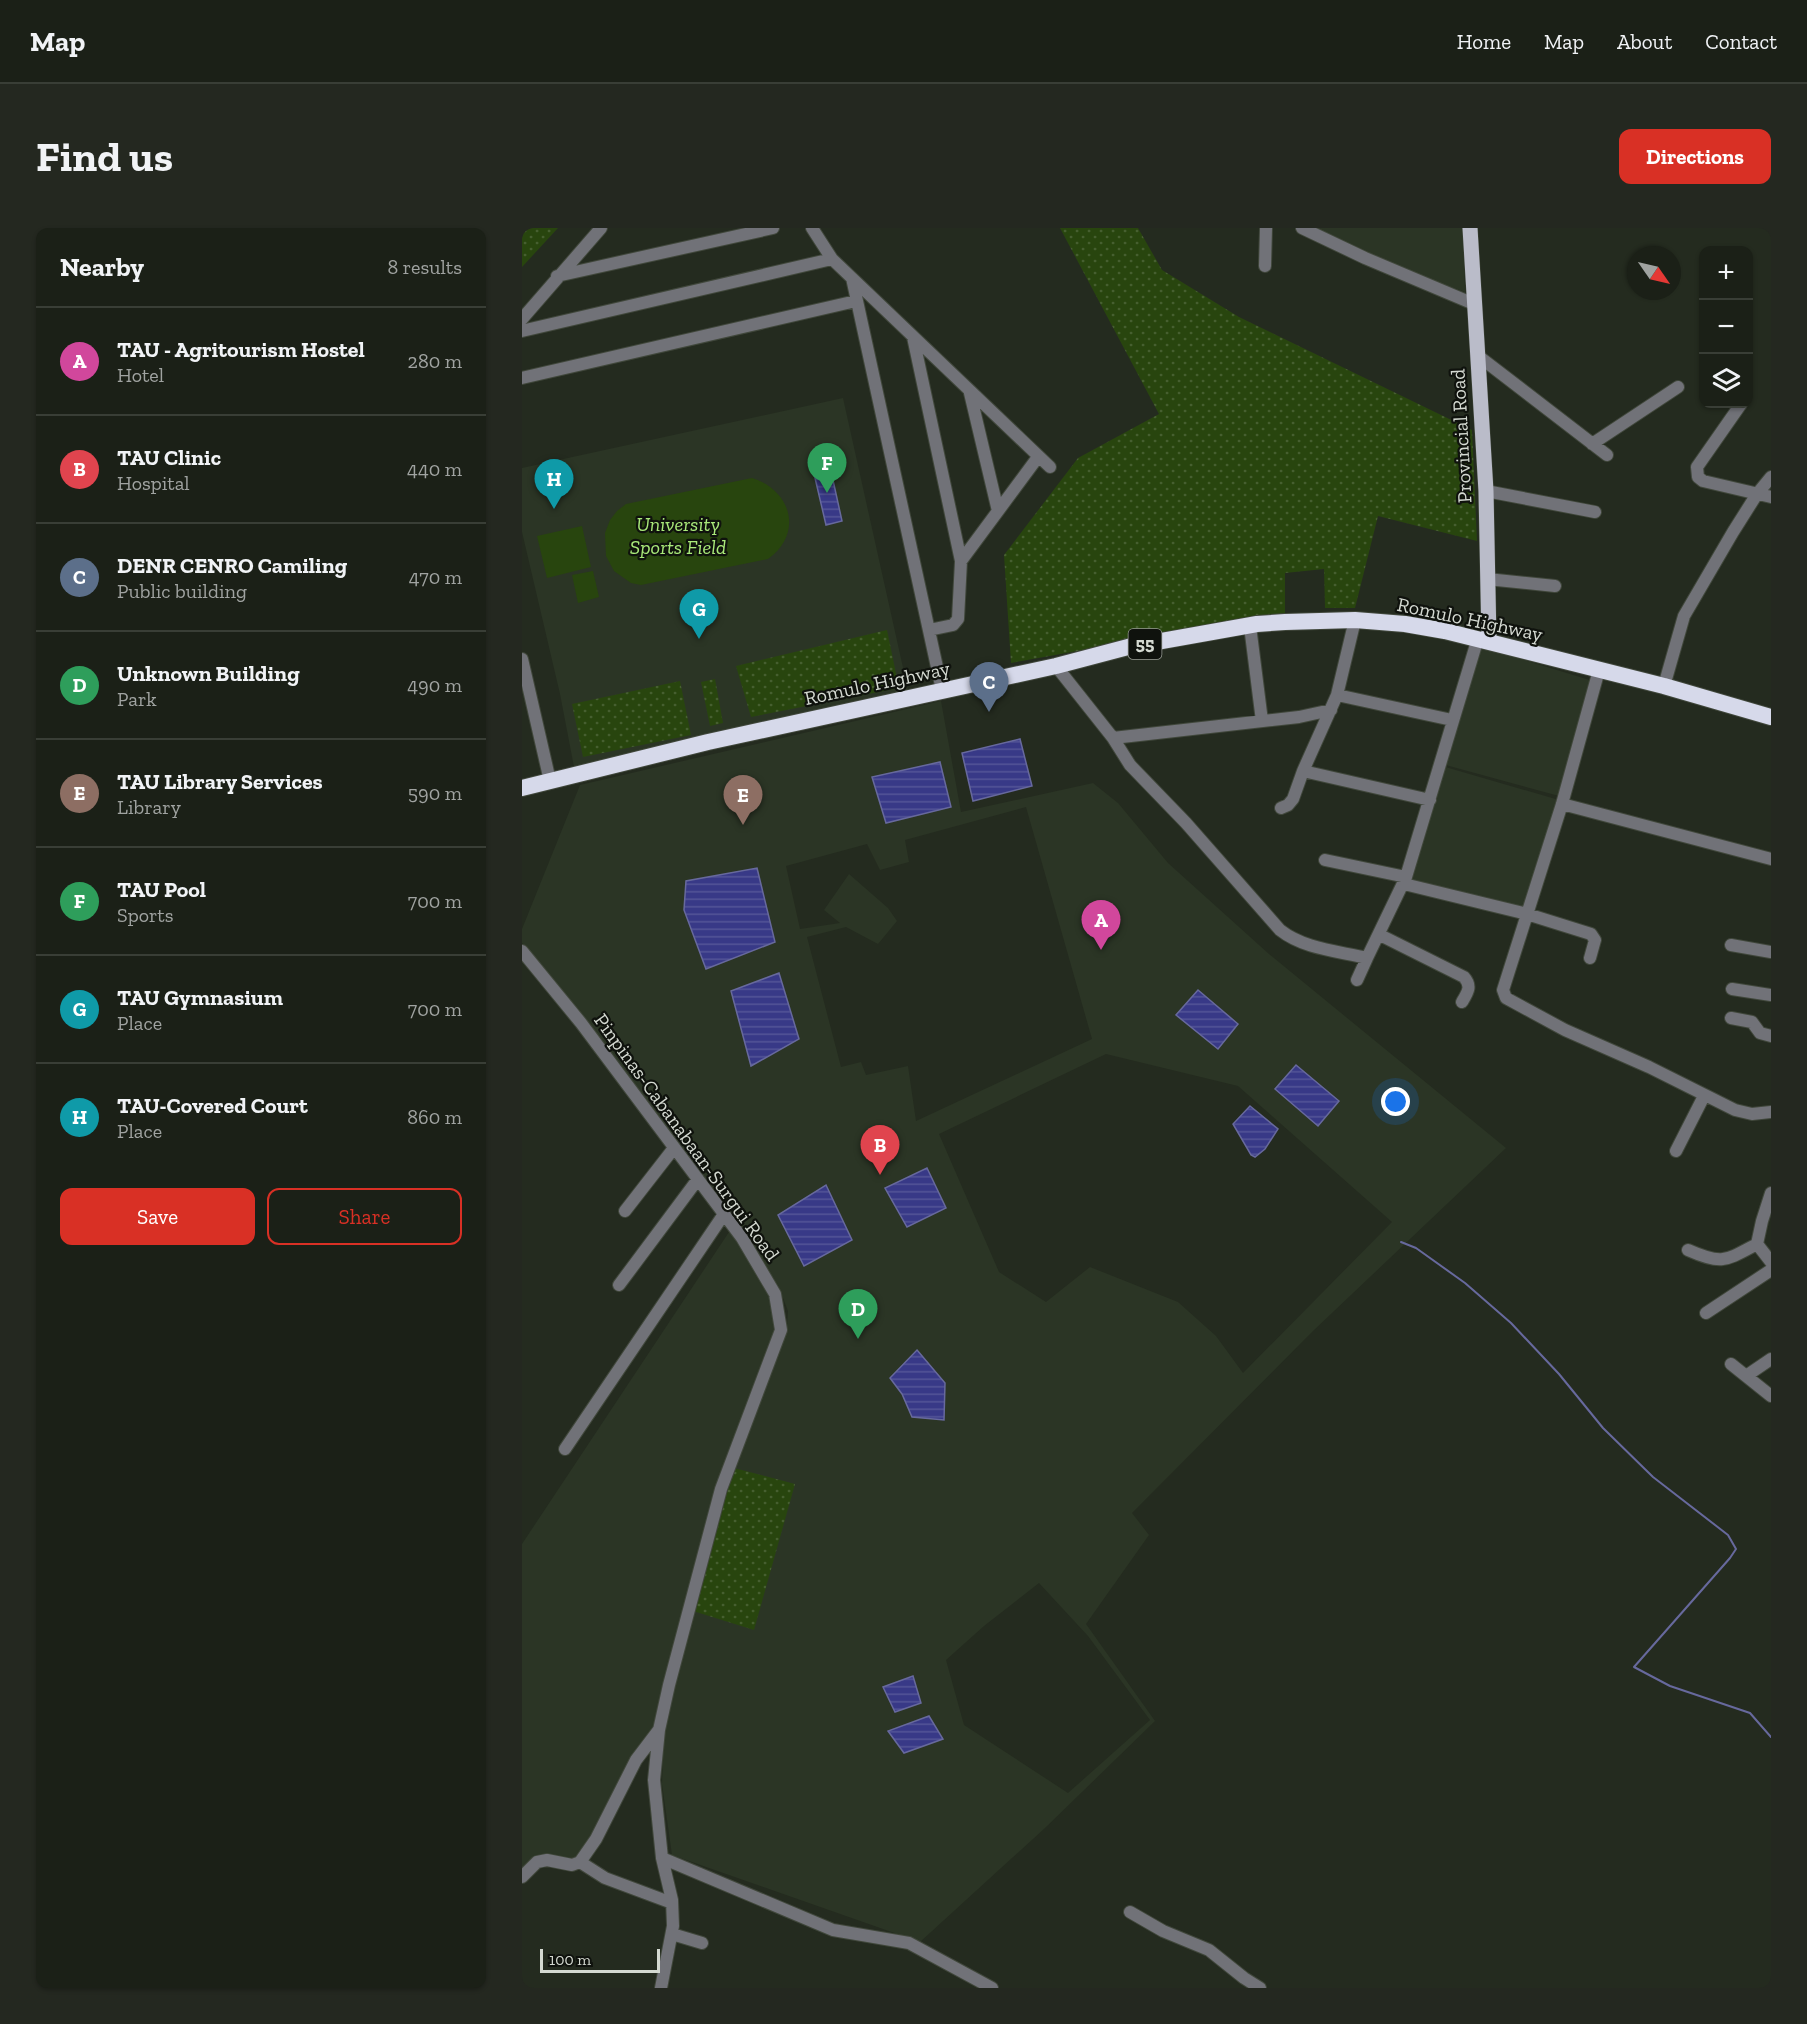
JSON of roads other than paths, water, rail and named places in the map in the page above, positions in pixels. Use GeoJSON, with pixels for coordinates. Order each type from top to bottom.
{"type":"FeatureCollection","features":[{"type":"Feature","properties":{"kind":"highway","name":"Romulo Highway"},"geometry":{"type":"LineString","coordinates":[[522,788],[708,742],[1056,666],[1128,647],[1250,626],[1296,621],[1355,620],[1406,624],[1483,639],[1664,686],[1771,717]]}},
{"type":"Feature","properties":{"kind":"main road","name":"Provincial Road"},"geometry":{"type":"LineString","coordinates":[[1470,228],[1486,491],[1487,579],[1483,639]]}},
{"type":"Feature","properties":{"kind":"street"},"geometry":{"type":"LineString","coordinates":[[522,319],[601,228]]}},
{"type":"Feature","properties":{"kind":"street"},"geometry":{"type":"LineString","coordinates":[[557,276],[773,228]]}},
{"type":"Feature","properties":{"kind":"street"},"geometry":{"type":"LineString","coordinates":[[812,228],[832,259],[1050,467]]}},
{"type":"Feature","properties":{"kind":"street"},"geometry":{"type":"LineString","coordinates":[[1265,266],[1266,228]]}},
{"type":"Feature","properties":{"kind":"street"},"geometry":{"type":"LineString","coordinates":[[1302,228],[1365,258],[1474,304]]}},
{"type":"Feature","properties":{"kind":"street"},"geometry":{"type":"LineString","coordinates":[[522,331],[832,259]]}},
{"type":"Feature","properties":{"kind":"street"},"geometry":{"type":"LineString","coordinates":[[852,278],[942,690]]}},
{"type":"Feature","properties":{"kind":"street"},"geometry":{"type":"LineString","coordinates":[[522,378],[856,301]]}},
{"type":"Feature","properties":{"kind":"street"},"geometry":{"type":"LineString","coordinates":[[913,337],[962,561],[958,619],[953,625],[929,630]]}},
{"type":"Feature","properties":{"kind":"street"},"geometry":{"type":"LineString","coordinates":[[1477,355],[1607,455]]}},
{"type":"Feature","properties":{"kind":"street"},"geometry":{"type":"LineString","coordinates":[[1592,444],[1677,387]]}},
{"type":"Feature","properties":{"kind":"street"},"geometry":{"type":"LineString","coordinates":[[970,391],[998,511]]}},
{"type":"Feature","properties":{"kind":"street"},"geometry":{"type":"LineString","coordinates":[[1738,408],[1697,467],[1696,472],[1702,481],[1771,497]]}},
{"type":"Feature","properties":{"kind":"street"},"geometry":{"type":"LineString","coordinates":[[962,561],[1038,457]]}},
{"type":"Feature","properties":{"kind":"street"},"geometry":{"type":"LineString","coordinates":[[1664,686],[1684,616],[1757,494],[1771,477]]}},
{"type":"Feature","properties":{"kind":"street"},"geometry":{"type":"LineString","coordinates":[[1486,491],[1595,512]]}},
{"type":"Feature","properties":{"kind":"street"},"geometry":{"type":"LineString","coordinates":[[1487,579],[1554,586]]}},
{"type":"Feature","properties":{"kind":"street"},"geometry":{"type":"LineString","coordinates":[[1281,808],[1293,799],[1337,695],[1355,620]]}},
{"type":"Feature","properties":{"kind":"street"},"geometry":{"type":"LineString","coordinates":[[1250,626],[1262,721]]}},
{"type":"Feature","properties":{"kind":"street"},"geometry":{"type":"LineString","coordinates":[[1357,980],[1405,880],[1452,720],[1483,639]]}},
{"type":"Feature","properties":{"kind":"street"},"geometry":{"type":"LineString","coordinates":[[522,659],[550,782]]}},
{"type":"Feature","properties":{"kind":"street"},"geometry":{"type":"LineString","coordinates":[[1056,666],[1113,738],[1130,765],[1186,823],[1280,930],[1291,939],[1305,944],[1367,958]]}},
{"type":"Feature","properties":{"kind":"street"},"geometry":{"type":"LineString","coordinates":[[1599,670],[1562,804],[1504,981],[1503,990],[1506,998],[1565,1030],[1649,1067],[1704,1096],[1743,1112],[1752,1114],[1771,1112]]}},
{"type":"Feature","properties":{"kind":"street"},"geometry":{"type":"LineString","coordinates":[[1337,695],[1452,720]]}},
{"type":"Feature","properties":{"kind":"street"},"geometry":{"type":"LineString","coordinates":[[1113,738],[1299,717],[1330,710]]}},
{"type":"Feature","properties":{"kind":"street"},"geometry":{"type":"LineString","coordinates":[[1303,771],[1430,800]]}},
{"type":"Feature","properties":{"kind":"street"},"geometry":{"type":"LineString","coordinates":[[1562,804],[1771,859]]}},
{"type":"Feature","properties":{"kind":"street"},"geometry":{"type":"LineString","coordinates":[[1325,860],[1405,880],[1592,934],[1595,940],[1590,958]]}},
{"type":"Feature","properties":{"kind":"street"},"geometry":{"type":"LineString","coordinates":[[1380,935],[1464,977],[1469,990],[1462,1002]]}},
{"type":"Feature","properties":{"kind":"street"},"geometry":{"type":"LineString","coordinates":[[1731,945],[1771,952]]}},
{"type":"Feature","properties":{"kind":"street","name":"Pinpinas-Cabanabaan-Surgui Road"},"geometry":{"type":"LineString","coordinates":[[522,951],[581,1023],[741,1238],[775,1294],[781,1330],[721,1489],[659,1730],[654,1780],[662,1858],[672,1903],[672,1934],[661,1988]]}},
{"type":"Feature","properties":{"kind":"street"},"geometry":{"type":"LineString","coordinates":[[1732,989],[1771,995]]}},
{"type":"Feature","properties":{"kind":"street"},"geometry":{"type":"LineString","coordinates":[[1731,1018],[1752,1022],[1760,1033],[1771,1036]]}},
{"type":"Feature","properties":{"kind":"street"},"geometry":{"type":"LineString","coordinates":[[1676,1151],[1704,1096]]}},
{"type":"Feature","properties":{"kind":"street"},"geometry":{"type":"LineString","coordinates":[[625,1211],[674,1148]]}},
{"type":"Feature","properties":{"kind":"street"},"geometry":{"type":"LineString","coordinates":[[619,1285],[698,1179]]}},
{"type":"Feature","properties":{"kind":"street"},"geometry":{"type":"LineString","coordinates":[[1757,1244],[1771,1193]]}},
{"type":"Feature","properties":{"kind":"street"},"geometry":{"type":"LineString","coordinates":[[565,1449],[724,1214]]}},
{"type":"Feature","properties":{"kind":"street"},"geometry":{"type":"LineString","coordinates":[[1688,1250],[1709,1259],[1721,1260],[1757,1244]]}},
{"type":"Feature","properties":{"kind":"street"},"geometry":{"type":"LineString","coordinates":[[1757,1244],[1771,1262]]}},
{"type":"Feature","properties":{"kind":"street"},"geometry":{"type":"LineString","coordinates":[[1706,1313],[1771,1270]]}},
{"type":"Feature","properties":{"kind":"street"},"geometry":{"type":"LineString","coordinates":[[1746,1376],[1771,1359]]}},
{"type":"Feature","properties":{"kind":"street"},"geometry":{"type":"LineString","coordinates":[[1731,1364],[1771,1396]]}},
{"type":"Feature","properties":{"kind":"street"},"geometry":{"type":"LineString","coordinates":[[522,1876],[537,1862],[547,1860],[572,1866],[580,1862],[596,1839],[636,1760],[659,1730]]}},
{"type":"Feature","properties":{"kind":"street"},"geometry":{"type":"LineString","coordinates":[[662,1858],[833,1930],[909,1943],[992,1988]]}},
{"type":"Feature","properties":{"kind":"street"},"geometry":{"type":"LineString","coordinates":[[580,1862],[605,1878],[672,1903]]}},
{"type":"Feature","properties":{"kind":"street"},"geometry":{"type":"LineString","coordinates":[[1130,1912],[1163,1931],[1209,1950],[1260,1988]]}},
{"type":"Feature","properties":{"kind":"street"},"geometry":{"type":"LineString","coordinates":[[672,1934],[702,1943]]}},
{"type":"Feature","properties":{"kind":"waterway"},"geometry":{"type":"LineString","coordinates":[[1401,1242],[1416,1248],[1465,1283],[1511,1323],[1559,1374],[1603,1428],[1653,1477],[1728,1535],[1736,1549],[1730,1558],[1634,1667],[1670,1686],[1750,1713],[1771,1737]]}},
{"type":"Feature","properties":{"kind":"place","name":"TAU Pool"},"geometry":{"type":"Point","coordinates":[827,493]}},
{"type":"Feature","properties":{"kind":"place","name":"TAU-Covered Court"},"geometry":{"type":"Point","coordinates":[554,509]}},
{"type":"Feature","properties":{"kind":"place","name":"TAU Gymnasium"},"geometry":{"type":"Point","coordinates":[699,639]}},
{"type":"Feature","properties":{"kind":"place","name":"DENR CENRO Camiling"},"geometry":{"type":"Point","coordinates":[989,712]}},
{"type":"Feature","properties":{"kind":"place","name":"TAU Library Services"},"geometry":{"type":"Point","coordinates":[743,825]}},
{"type":"Feature","properties":{"kind":"place","name":"TAU - Agritourism Hostel"},"geometry":{"type":"Point","coordinates":[1101,950]}},
{"type":"Feature","properties":{"kind":"place","name":"TAU Clinic"},"geometry":{"type":"Point","coordinates":[880,1175]}},
{"type":"Feature","properties":{"kind":"place","name":"Unknown Building"},"geometry":{"type":"Point","coordinates":[858,1339]}},
{"type":"Feature","properties":{"kind":"park label","name":"University Sports Field"},"geometry":{"type":"Point","coordinates":[678,536]}}]}
